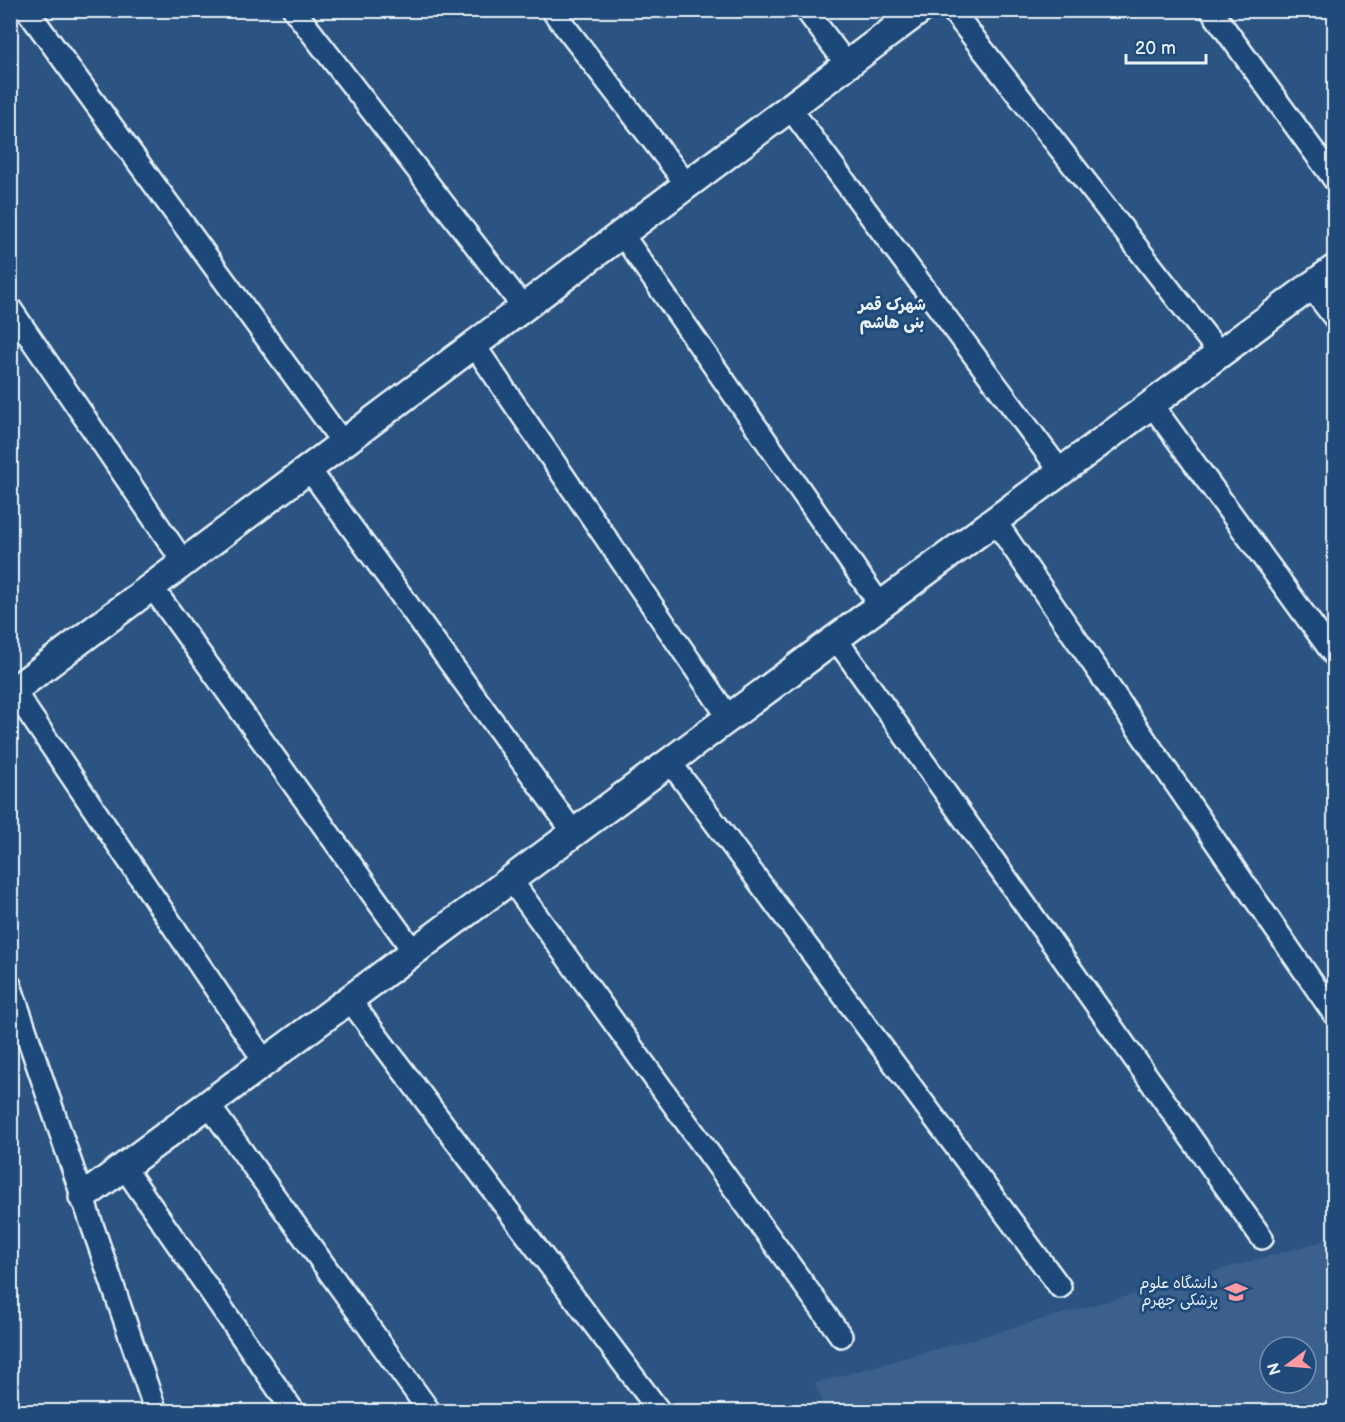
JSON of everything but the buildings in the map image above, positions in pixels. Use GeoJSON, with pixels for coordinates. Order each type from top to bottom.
{"type":"FeatureCollection","features":[{"type":"Feature","properties":{"kind":"street"},"geometry":{"type":"LineString","coordinates":[[27,10],[344,443]]}},
{"type":"Feature","properties":{"kind":"street"},"geometry":{"type":"LineString","coordinates":[[294,10],[524,308]]}},
{"type":"Feature","properties":{"kind":"street"},"geometry":{"type":"LineString","coordinates":[[552,10],[688,186]]}},
{"type":"Feature","properties":{"kind":"street"},"geometry":{"type":"LineString","coordinates":[[806,10],[848,66]]}},
{"type":"Feature","properties":{"kind":"street"},"geometry":{"type":"LineString","coordinates":[[265,1062],[12,692],[920,10]]}},
{"type":"Feature","properties":{"kind":"street"},"geometry":{"type":"LineString","coordinates":[[952,10],[1220,354]]}},
{"type":"Feature","properties":{"kind":"street"},"geometry":{"type":"LineString","coordinates":[[1211,10],[1335,179]]}},
{"type":"Feature","properties":{"kind":"street"},"geometry":{"type":"LineString","coordinates":[[790,108],[1061,472]]}},
{"type":"Feature","properties":{"kind":"street"},"geometry":{"type":"LineString","coordinates":[[622,234],[881,606]]}},
{"type":"Feature","properties":{"kind":"street"},"geometry":{"type":"LineString","coordinates":[[83,1197],[1335,269]]}},
{"type":"Feature","properties":{"kind":"street"},"geometry":{"type":"LineString","coordinates":[[1311,287],[1335,317]]}},
{"type":"Feature","properties":{"kind":"street"},"geometry":{"type":"LineString","coordinates":[[10,308],[184,563]]}},
{"type":"Feature","properties":{"kind":"street"},"geometry":{"type":"LineString","coordinates":[[474,345],[729,718]]}},
{"type":"Feature","properties":{"kind":"street"},"geometry":{"type":"LineString","coordinates":[[1152,405],[1335,656]]}},
{"type":"Feature","properties":{"kind":"street"},"geometry":{"type":"LineString","coordinates":[[309,469],[574,833]]}},
{"type":"Feature","properties":{"kind":"street"},"geometry":{"type":"LineString","coordinates":[[995,521],[1335,1014]]}},
{"type":"Feature","properties":{"kind":"street"},"geometry":{"type":"LineString","coordinates":[[152,587],[414,952]]}},
{"type":"Feature","properties":{"kind":"street"},"geometry":{"type":"LineString","coordinates":[[836,639],[1262,1238]]}},
{"type":"Feature","properties":{"kind":"street"},"geometry":{"type":"LineString","coordinates":[[670,762],[1060,1287]]}},
{"type":"Feature","properties":{"kind":"street"},"geometry":{"type":"LineString","coordinates":[[511,880],[841,1336]]}},
{"type":"Feature","properties":{"kind":"street"},"geometry":{"type":"LineString","coordinates":[[10,985],[156,1412]]}},
{"type":"Feature","properties":{"kind":"street"},"geometry":{"type":"LineString","coordinates":[[349,999],[660,1412]]}},
{"type":"Feature","properties":{"kind":"street"},"geometry":{"type":"LineString","coordinates":[[208,1104],[430,1412]]}},
{"type":"Feature","properties":{"kind":"street"},"geometry":{"type":"LineString","coordinates":[[124,1167],[294,1412]]}},
{"type":"Feature","properties":{"kind":"shaded area","name":"دانشگاه علوم پزشکی جهرم"},"geometry":{"type":"Polygon","coordinates":[[[1334,1238],[1334,1411],[825,1411],[815,1383],[1334,1238]]]}},
{"type":"Feature","properties":{"kind":"place","name":"دانشگاه علوم پزشکی جهرم"},"geometry":{"type":"Point","coordinates":[1236,1292]}},
{"type":"Feature","properties":{"kind":"district","name":"شهرک قمر بنی هاشم"},"geometry":{"type":"Point","coordinates":[892,313]}}]}
